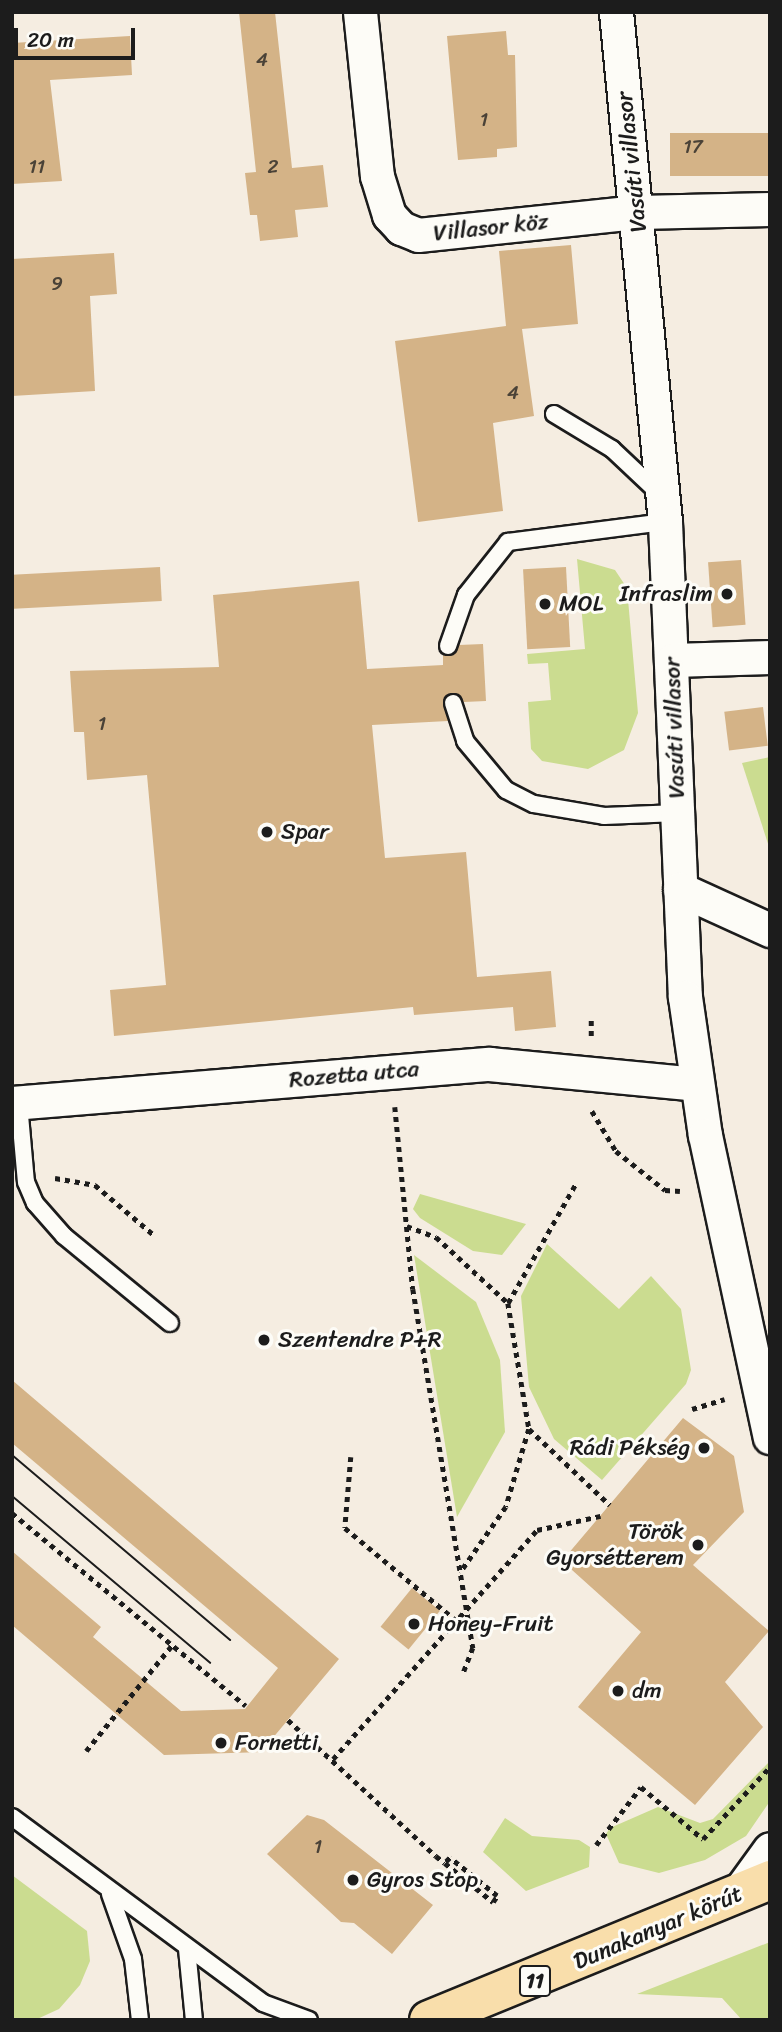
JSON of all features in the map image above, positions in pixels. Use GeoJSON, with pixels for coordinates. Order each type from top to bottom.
{"type":"FeatureCollection","features":[{"type":"Feature","properties":{"kind":"main road","name":"Dunakanyar körút"},"geometry":{"type":"LineString","coordinates":[[429,2020],[754,1886]]}},
{"type":"Feature","properties":{"kind":"street","name":"Villasor köz"},"geometry":{"type":"LineString","coordinates":[[360,12],[377,176],[389,215],[401,228],[418,234],[638,212],[770,209]]}},
{"type":"Feature","properties":{"kind":"street","name":"Vasúti villasor"},"geometry":{"type":"LineString","coordinates":[[616,12],[638,212],[664,510],[673,660],[680,889],[696,1084],[715,1186],[770,1437]]}},
{"type":"Feature","properties":{"kind":"street"},"geometry":{"type":"LineString","coordinates":[[673,660],[770,657]]}},
{"type":"Feature","properties":{"kind":"street"},"geometry":{"type":"LineString","coordinates":[[680,889],[770,930]]}},
{"type":"Feature","properties":{"kind":"street","name":"Rozetta utca"},"geometry":{"type":"LineString","coordinates":[[16,1104],[391,1072],[547,1066],[696,1084]]}},
{"type":"Feature","properties":{"kind":"street"},"geometry":{"type":"LineString","coordinates":[[754,1886],[770,1849]]}},
{"type":"Feature","properties":{"kind":"lane"},"geometry":{"type":"LineString","coordinates":[[448,646],[466,595],[508,542],[664,510],[612,449],[554,414]]}},
{"type":"Feature","properties":{"kind":"lane"},"geometry":{"type":"LineString","coordinates":[[453,703],[465,741],[506,790],[534,804],[604,816],[678,813]]}},
{"type":"Feature","properties":{"kind":"lane"},"geometry":{"type":"LineString","coordinates":[[16,1104],[26,1182],[64,1236],[170,1323]]}},
{"type":"Feature","properties":{"kind":"lane"},"geometry":{"type":"LineString","coordinates":[[14,1823],[262,2003],[309,2020]]}},
{"type":"Feature","properties":{"kind":"lane"},"geometry":{"type":"LineString","coordinates":[[110,1894],[133,1959],[140,2020]]}},
{"type":"Feature","properties":{"kind":"lane"},"geometry":{"type":"LineString","coordinates":[[187,1949],[194,2020]]}},
{"type":"Feature","properties":{"kind":"path"},"geometry":{"type":"LineString","coordinates":[[391,1072],[407,1226],[473,1648],[464,1672]]}},
{"type":"Feature","properties":{"kind":"path"},"geometry":{"type":"LineString","coordinates":[[592,1113],[616,1151],[665,1190],[715,1186]]}},
{"type":"Feature","properties":{"kind":"path"},"geometry":{"type":"LineString","coordinates":[[26,1182],[66,1175],[95,1185],[154,1235]]}},
{"type":"Feature","properties":{"kind":"path"},"geometry":{"type":"LineString","coordinates":[[508,1303],[575,1185]]}},
{"type":"Feature","properties":{"kind":"path"},"geometry":{"type":"LineString","coordinates":[[407,1226],[436,1237],[508,1303],[529,1429],[506,1507],[460,1573]]}},
{"type":"Feature","properties":{"kind":"path"},"geometry":{"type":"LineString","coordinates":[[529,1429],[610,1505]]}},
{"type":"Feature","properties":{"kind":"path"},"geometry":{"type":"LineString","coordinates":[[351,1457],[345,1528],[458,1622]]}},
{"type":"Feature","properties":{"kind":"path"},"geometry":{"type":"LineString","coordinates":[[12,1513],[246,1706]]}},
{"type":"Feature","properties":{"kind":"path"},"geometry":{"type":"LineString","coordinates":[[332,1759],[467,1612],[537,1530],[600,1516]]}},
{"type":"Feature","properties":{"kind":"path"},"geometry":{"type":"LineString","coordinates":[[86,1751],[132,1699],[173,1644]]}},
{"type":"Feature","properties":{"kind":"path"},"geometry":{"type":"LineString","coordinates":[[288,1720],[445,1863],[493,1902],[497,1896],[450,1858],[445,1863]]}},
{"type":"Feature","properties":{"kind":"path"},"geometry":{"type":"LineString","coordinates":[[596,1845],[641,1787],[703,1839],[770,1767]]}},
{"type":"Feature","properties":{"kind":"green space"},"geometry":{"type":"Polygon","coordinates":[[[577,559],[615,570],[627,588],[638,713],[624,750],[588,769],[542,761],[531,749],[528,702],[551,700],[548,663],[528,664],[527,654],[585,649],[577,559]]]}},
{"type":"Feature","properties":{"kind":"green space"},"geometry":{"type":"Polygon","coordinates":[[[770,757],[770,850],[742,763],[770,757]]]}},
{"type":"Feature","properties":{"kind":"green space"},"geometry":{"type":"Polygon","coordinates":[[[420,1194],[526,1224],[502,1255],[473,1251],[420,1218],[413,1209],[420,1194]]]}},
{"type":"Feature","properties":{"kind":"green space"},"geometry":{"type":"Polygon","coordinates":[[[547,1244],[619,1309],[651,1276],[681,1309],[691,1370],[686,1384],[602,1480],[554,1439],[529,1387],[521,1296],[547,1244]]]}},
{"type":"Feature","properties":{"kind":"green space"},"geometry":{"type":"Polygon","coordinates":[[[414,1255],[476,1302],[500,1360],[505,1432],[457,1517],[414,1255]]]}},
{"type":"Feature","properties":{"kind":"green space"},"geometry":{"type":"Polygon","coordinates":[[[770,1761],[770,1801],[746,1836],[705,1860],[659,1873],[619,1863],[606,1834],[610,1828],[658,1807],[700,1823],[713,1819],[770,1761]]]}},
{"type":"Feature","properties":{"kind":"green space"},"geometry":{"type":"Polygon","coordinates":[[[505,1818],[532,1836],[579,1840],[590,1847],[589,1867],[526,1891],[483,1852],[505,1818]]]}},
{"type":"Feature","properties":{"kind":"green space"},"geometry":{"type":"Polygon","coordinates":[[[12,1875],[87,1931],[90,1961],[80,1985],[59,2009],[35,2020],[12,2020],[12,1875]]]}},
{"type":"Feature","properties":{"kind":"green space"},"geometry":{"type":"Polygon","coordinates":[[[770,1942],[770,2020],[742,2020],[722,1998],[637,1994],[770,1942]]]}},
{"type":"Feature","properties":{"kind":"building"},"geometry":{"type":"Polygon","coordinates":[[[239,12],[275,12],[292,168],[323,165],[328,207],[295,210],[298,237],[260,241],[257,215],[250,215],[245,173],[256,172],[239,12]]]}},
{"type":"Feature","properties":{"kind":"building"},"geometry":{"type":"Polygon","coordinates":[[[506,31],[508,55],[515,55],[517,147],[497,149],[497,157],[458,160],[447,36],[506,31]]]}},
{"type":"Feature","properties":{"kind":"building"},"geometry":{"type":"Polygon","coordinates":[[[130,36],[132,75],[50,80],[62,181],[12,184],[12,43],[130,36]]]}},
{"type":"Feature","properties":{"kind":"building"},"geometry":{"type":"Polygon","coordinates":[[[670,133],[770,133],[770,176],[670,176],[670,133]]]}},
{"type":"Feature","properties":{"kind":"building"},"geometry":{"type":"Polygon","coordinates":[[[571,245],[578,324],[522,329],[534,416],[493,423],[503,511],[418,522],[395,341],[506,326],[499,251],[571,245]]]}},
{"type":"Feature","properties":{"kind":"building"},"geometry":{"type":"Polygon","coordinates":[[[114,253],[117,294],[90,296],[95,391],[12,396],[12,259],[114,253]]]}},
{"type":"Feature","properties":{"kind":"building","name":"Infraslim"},"geometry":{"type":"Polygon","coordinates":[[[741,560],[746,625],[713,627],[708,562],[741,560]]]}},
{"type":"Feature","properties":{"kind":"building"},"geometry":{"type":"Polygon","coordinates":[[[160,567],[162,601],[14,609],[12,575],[160,567]]]}},
{"type":"Feature","properties":{"kind":"building"},"geometry":{"type":"Polygon","coordinates":[[[566,567],[570,647],[527,649],[523,569],[566,567]]]}},
{"type":"Feature","properties":{"kind":"building","name":"Spar"},"geometry":{"type":"Polygon","coordinates":[[[359,581],[367,669],[443,665],[443,655],[454,654],[459,645],[483,644],[486,701],[464,702],[451,693],[443,701],[448,721],[372,725],[385,858],[466,852],[477,977],[551,971],[556,1027],[515,1031],[513,1007],[414,1015],[413,1007],[114,1036],[110,990],[166,985],[147,775],[87,780],[84,732],[74,732],[70,671],[219,667],[213,595],[359,581]]]}},
{"type":"Feature","properties":{"kind":"building"},"geometry":{"type":"Polygon","coordinates":[[[763,707],[768,746],[729,750],[724,712],[763,707]]]}},
{"type":"Feature","properties":{"kind":"building"},"geometry":{"type":"Polygon","coordinates":[[[12,1380],[339,1659],[261,1752],[164,1755],[12,1625],[12,1551],[101,1627],[93,1637],[181,1711],[245,1709],[278,1668],[12,1443],[12,1380]]]}},
{"type":"Feature","properties":{"kind":"building"},"geometry":{"type":"Polygon","coordinates":[[[683,1418],[734,1456],[744,1512],[693,1565],[769,1631],[725,1682],[763,1727],[695,1805],[578,1707],[641,1632],[562,1561],[683,1418]]]}},
{"type":"Feature","properties":{"kind":"building"},"geometry":{"type":"Polygon","coordinates":[[[412,1588],[440,1611],[409,1650],[381,1627],[412,1588]]]}},
{"type":"Feature","properties":{"kind":"building"},"geometry":{"type":"Polygon","coordinates":[[[307,1815],[324,1820],[433,1905],[392,1954],[354,1923],[341,1922],[267,1854],[307,1815]]]}},
{"type":"Feature","properties":{"kind":"tram line"},"geometry":{"type":"LineString","coordinates":[[12,1455],[230,1640]]}},
{"type":"Feature","properties":{"kind":"tram line"},"geometry":{"type":"LineString","coordinates":[[12,1496],[210,1663]]}},
{"type":"Feature","properties":{"kind":"place","name":"Infraslim"},"geometry":{"type":"Point","coordinates":[727,594]}},
{"type":"Feature","properties":{"kind":"place","name":"MOL"},"geometry":{"type":"Point","coordinates":[545,604]}},
{"type":"Feature","properties":{"kind":"place","name":"Spar"},"geometry":{"type":"Point","coordinates":[267,832]}},
{"type":"Feature","properties":{"kind":"place","name":"Szentendre P+R"},"geometry":{"type":"Point","coordinates":[264,1340]}},
{"type":"Feature","properties":{"kind":"place","name":"Rádi Pékség"},"geometry":{"type":"Point","coordinates":[704,1448]}},
{"type":"Feature","properties":{"kind":"place","name":"Török Gyorsétterem"},"geometry":{"type":"Point","coordinates":[698,1545]}},
{"type":"Feature","properties":{"kind":"place","name":"Honey-Fruit"},"geometry":{"type":"Point","coordinates":[414,1624]}},
{"type":"Feature","properties":{"kind":"place","name":"dm"},"geometry":{"type":"Point","coordinates":[618,1691]}},
{"type":"Feature","properties":{"kind":"place","name":"Fornetti"},"geometry":{"type":"Point","coordinates":[221,1743]}},
{"type":"Feature","properties":{"kind":"place","name":"Gyros Stop"},"geometry":{"type":"Point","coordinates":[353,1880]}}]}
